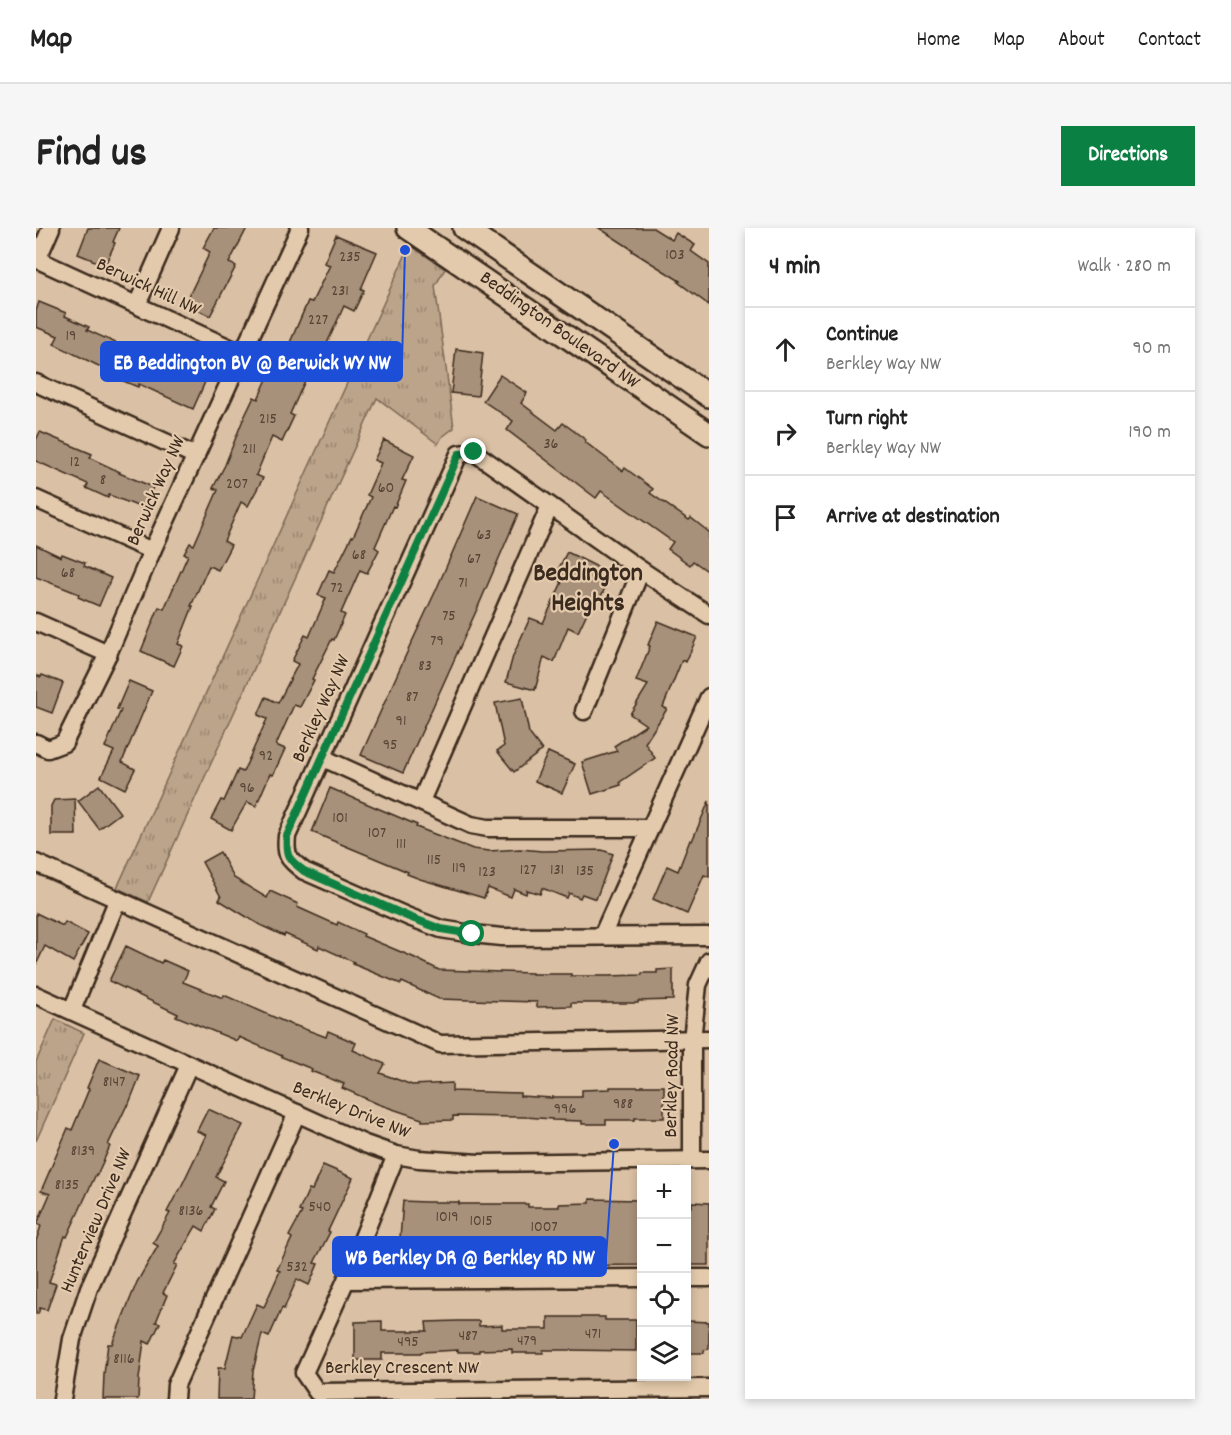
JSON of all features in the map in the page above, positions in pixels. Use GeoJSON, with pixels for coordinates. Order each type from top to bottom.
{"type":"FeatureCollection","features":[{"type":"Feature","properties":{"kind":"main road","name":"Beddington Boulevard NW"},"geometry":{"type":"LineString","coordinates":[[408,228],[709,434]]}},
{"type":"Feature","properties":{"kind":"main road","name":"Beddington Boulevard NW"},"geometry":{"type":"LineString","coordinates":[[464,228],[709,396]]}},
{"type":"Feature","properties":{"kind":"street"},"geometry":{"type":"LineString","coordinates":[[37,260],[51,228]]}},
{"type":"Feature","properties":{"kind":"street"},"geometry":{"type":"LineString","coordinates":[[137,305],[171,228]]}},
{"type":"Feature","properties":{"kind":"street","name":"Berwick Way NW"},"geometry":{"type":"LineString","coordinates":[[36,743],[48,749],[64,743],[108,654],[300,228]]}},
{"type":"Feature","properties":{"kind":"street","name":"Berwick Hill NW"},"geometry":{"type":"LineString","coordinates":[[37,260],[243,354]]}},
{"type":"Feature","properties":{"kind":"street"},"geometry":{"type":"LineString","coordinates":[[36,383],[196,456]]}},
{"type":"Feature","properties":{"kind":"street","name":"Berkley Way NW"},"geometry":{"type":"LineString","coordinates":[[709,615],[474,452],[459,454],[287,836],[286,849],[291,861],[304,871],[441,929],[502,937],[709,936]]}},
{"type":"Feature","properties":{"kind":"street"},"geometry":{"type":"LineString","coordinates":[[36,499],[153,551]]}},
{"type":"Feature","properties":{"kind":"street"},"geometry":{"type":"LineString","coordinates":[[421,801],[550,506]]}},
{"type":"Feature","properties":{"kind":"street"},"geometry":{"type":"LineString","coordinates":[[584,711],[641,570]]}},
{"type":"Feature","properties":{"kind":"street"},"geometry":{"type":"LineString","coordinates":[[36,622],[108,654]]}},
{"type":"Feature","properties":{"kind":"street"},"geometry":{"type":"LineString","coordinates":[[602,936],[709,697]]}},
{"type":"Feature","properties":{"kind":"street"},"geometry":{"type":"LineString","coordinates":[[323,758],[471,825],[488,828],[650,828]]}},
{"type":"Feature","properties":{"kind":"street"},"geometry":{"type":"LineString","coordinates":[[36,863],[440,1044],[709,1039]]}},
{"type":"Feature","properties":{"kind":"street"},"geometry":{"type":"LineString","coordinates":[[72,1010],[117,901]]}},
{"type":"Feature","properties":{"kind":"street","name":"Berkley Road NW"},"geometry":{"type":"LineString","coordinates":[[701,1160],[692,1040],[698,985],[709,961]]}},
{"type":"Feature","properties":{"kind":"street","name":"Berkley Drive NW"},"geometry":{"type":"LineString","coordinates":[[36,995],[365,1144],[396,1155],[418,1159],[479,1163],[701,1160]]}},
{"type":"Feature","properties":{"kind":"street","name":"Hunterview Drive NW"},"geometry":{"type":"LineString","coordinates":[[62,1399],[72,1339],[89,1288],[189,1065]]}},
{"type":"Feature","properties":{"kind":"street"},"geometry":{"type":"LineString","coordinates":[[175,1399],[176,1385],[297,1113]]}},
{"type":"Feature","properties":{"kind":"street","name":"Berkley Crescent NW"},"geometry":{"type":"LineString","coordinates":[[396,1155],[346,1280],[304,1373],[317,1392],[709,1388]]}},
{"type":"Feature","properties":{"kind":"street"},"geometry":{"type":"LineString","coordinates":[[346,1280],[637,1278]]}},
{"type":"Feature","properties":{"kind":"street"},"geometry":{"type":"LineString","coordinates":[[691,1278],[709,1278]]}},
{"type":"Feature","properties":{"kind":"green space"},"geometry":{"type":"Polygon","coordinates":[[[410,245],[445,269],[435,286],[454,428],[442,437],[438,444],[377,398],[148,902],[117,888],[410,245]]]}},
{"type":"Feature","properties":{"kind":"green space"},"geometry":{"type":"Polygon","coordinates":[[[55,1019],[84,1033],[36,1141],[36,1062],[55,1019]]]}},
{"type":"Feature","properties":{"kind":"building"},"geometry":{"type":"Polygon","coordinates":[[[88,228],[119,228],[105,265],[78,254],[88,228]]]}},
{"type":"Feature","properties":{"kind":"building"},"geometry":{"type":"Polygon","coordinates":[[[214,228],[247,228],[229,263],[236,266],[210,316],[185,304],[210,252],[203,248],[214,228]]]}},
{"type":"Feature","properties":{"kind":"building"},"geometry":{"type":"Polygon","coordinates":[[[599,228],[653,228],[672,240],[676,233],[695,245],[691,251],[709,264],[709,305],[678,282],[680,281],[599,228]]]}},
{"type":"Feature","properties":{"kind":"building"},"geometry":{"type":"Polygon","coordinates":[[[336,235],[377,252],[361,289],[364,290],[354,311],[344,306],[324,350],[331,353],[320,377],[309,372],[290,414],[294,416],[282,442],[272,437],[256,475],[263,478],[248,506],[241,502],[224,541],[231,545],[218,570],[209,566],[191,606],[193,606],[178,644],[183,646],[174,666],[141,651],[159,607],[164,609],[188,555],[184,554],[190,543],[194,545],[218,490],[213,488],[254,397],[258,399],[273,366],[279,368],[308,301],[312,302],[330,265],[324,263],[336,235]]]}},
{"type":"Feature","properties":{"kind":"building"},"geometry":{"type":"Polygon","coordinates":[[[39,302],[66,313],[65,316],[89,327],[87,330],[116,343],[114,346],[157,365],[159,361],[205,382],[193,409],[139,384],[138,387],[116,378],[117,375],[54,344],[58,336],[36,327],[36,311],[39,302]]]}},
{"type":"Feature","properties":{"kind":"building"},"geometry":{"type":"Polygon","coordinates":[[[456,349],[483,353],[478,396],[451,393],[456,349]]]}},
{"type":"Feature","properties":{"kind":"building"},"geometry":{"type":"Polygon","coordinates":[[[500,375],[527,393],[521,403],[557,430],[563,423],[623,471],[625,468],[653,489],[650,493],[709,532],[709,572],[693,561],[690,565],[668,549],[673,542],[601,491],[596,498],[507,430],[513,421],[483,401],[500,375]]]}},
{"type":"Feature","properties":{"kind":"building"},"geometry":{"type":"Polygon","coordinates":[[[40,432],[92,454],[90,458],[153,487],[145,509],[109,495],[108,498],[86,488],[88,484],[36,461],[36,440],[40,432]]]}},
{"type":"Feature","properties":{"kind":"building"},"geometry":{"type":"Polygon","coordinates":[[[384,440],[414,455],[402,480],[406,481],[395,507],[393,506],[375,547],[379,550],[367,573],[360,570],[341,613],[345,615],[334,640],[332,639],[300,707],[294,705],[276,745],[285,749],[273,775],[270,774],[256,806],[247,802],[231,830],[211,819],[221,800],[224,801],[238,770],[243,772],[267,719],[258,715],[266,697],[278,703],[298,664],[292,661],[305,635],[309,637],[326,598],[318,595],[329,570],[334,572],[353,537],[371,497],[367,495],[381,463],[374,460],[384,440]]]}},
{"type":"Feature","properties":{"kind":"building"},"geometry":{"type":"Polygon","coordinates":[[[477,496],[518,514],[403,773],[361,755],[477,496]]]}},
{"type":"Feature","properties":{"kind":"building"},"geometry":{"type":"Polygon","coordinates":[[[36,545],[61,557],[62,554],[85,563],[84,566],[111,578],[99,606],[78,597],[79,594],[36,577],[36,545]]]}},
{"type":"Feature","properties":{"kind":"building"},"geometry":{"type":"Polygon","coordinates":[[[567,552],[612,574],[599,600],[594,598],[578,632],[568,627],[554,662],[544,657],[535,690],[506,682],[513,656],[530,618],[543,623],[562,582],[554,578],[567,552]]]}},
{"type":"Feature","properties":{"kind":"building"},"geometry":{"type":"Polygon","coordinates":[[[658,621],[697,637],[686,662],[682,660],[663,707],[667,709],[645,743],[655,758],[620,782],[621,785],[592,794],[582,762],[617,751],[614,746],[646,725],[630,714],[648,685],[636,681],[658,621]]]}},
{"type":"Feature","properties":{"kind":"building"},"geometry":{"type":"Polygon","coordinates":[[[36,675],[63,683],[52,713],[36,707],[36,675]]]}},
{"type":"Feature","properties":{"kind":"building"},"geometry":{"type":"Polygon","coordinates":[[[129,681],[152,691],[122,762],[135,769],[125,789],[101,777],[114,751],[105,747],[121,710],[117,709],[129,681]]]}},
{"type":"Feature","properties":{"kind":"building"},"geometry":{"type":"Polygon","coordinates":[[[522,698],[529,733],[542,750],[514,772],[497,751],[504,746],[495,703],[522,698]]]}},
{"type":"Feature","properties":{"kind":"building"},"geometry":{"type":"Polygon","coordinates":[[[548,752],[575,764],[562,793],[535,781],[548,752]]]}},
{"type":"Feature","properties":{"kind":"building"},"geometry":{"type":"Polygon","coordinates":[[[99,785],[120,813],[99,829],[78,801],[99,785]]]}},
{"type":"Feature","properties":{"kind":"building"},"geometry":{"type":"Polygon","coordinates":[[[330,788],[417,825],[416,827],[473,849],[489,851],[602,850],[613,854],[596,899],[582,894],[580,898],[569,893],[567,898],[542,888],[540,894],[527,890],[526,894],[514,889],[511,897],[488,888],[484,898],[420,879],[312,832],[330,788]]]}},
{"type":"Feature","properties":{"kind":"building"},"geometry":{"type":"Polygon","coordinates":[[[75,799],[76,835],[51,835],[51,806],[54,800],[75,799]]]}},
{"type":"Feature","properties":{"kind":"building"},"geometry":{"type":"Polygon","coordinates":[[[709,801],[709,877],[704,875],[687,914],[653,899],[667,866],[678,871],[709,801]]]}},
{"type":"Feature","properties":{"kind":"building"},"geometry":{"type":"Polygon","coordinates":[[[220,852],[234,878],[267,898],[270,891],[298,904],[297,907],[337,925],[338,922],[364,934],[363,936],[439,970],[607,976],[642,975],[642,973],[657,973],[657,970],[673,969],[673,1000],[638,1001],[638,1003],[571,1003],[571,1006],[537,1007],[537,1002],[439,999],[353,964],[354,962],[319,946],[318,949],[285,934],[284,936],[260,925],[219,900],[221,897],[202,862],[220,852]]]}},
{"type":"Feature","properties":{"kind":"building"},"geometry":{"type":"Polygon","coordinates":[[[36,913],[63,926],[65,922],[88,934],[73,962],[45,946],[36,965],[36,913]]]}},
{"type":"Feature","properties":{"kind":"building"},"geometry":{"type":"Polygon","coordinates":[[[126,946],[161,963],[163,960],[188,971],[183,982],[223,998],[224,995],[294,1026],[326,1037],[328,1031],[356,1043],[353,1050],[385,1064],[380,1073],[412,1085],[452,1083],[452,1091],[520,1093],[520,1096],[552,1098],[582,1097],[582,1090],[610,1089],[610,1087],[664,1086],[664,1118],[606,1120],[606,1124],[582,1124],[582,1121],[525,1117],[453,1116],[453,1120],[422,1121],[422,1119],[378,1104],[342,1088],[344,1084],[239,1037],[237,1041],[176,1016],[178,1014],[109,981],[126,946]]]}},
{"type":"Feature","properties":{"kind":"building"},"geometry":{"type":"Polygon","coordinates":[[[99,1059],[140,1076],[108,1145],[110,1146],[97,1175],[67,1237],[65,1236],[49,1282],[56,1284],[47,1310],[40,1308],[36,1314],[36,1241],[41,1226],[37,1224],[50,1194],[41,1191],[68,1128],[72,1130],[99,1059]]]}},
{"type":"Feature","properties":{"kind":"building"},"geometry":{"type":"Polygon","coordinates":[[[208,1109],[243,1125],[216,1177],[224,1181],[211,1207],[215,1209],[204,1231],[196,1226],[174,1264],[177,1265],[163,1293],[167,1295],[156,1322],[160,1323],[150,1344],[144,1341],[138,1399],[103,1399],[108,1344],[112,1344],[137,1282],[158,1246],[153,1243],[170,1213],[167,1212],[206,1135],[197,1131],[208,1109]]]}},
{"type":"Feature","properties":{"kind":"building"},"geometry":{"type":"Polygon","coordinates":[[[323,1165],[353,1178],[314,1263],[318,1264],[309,1285],[297,1279],[269,1337],[262,1334],[253,1371],[251,1399],[217,1399],[218,1368],[225,1368],[233,1335],[242,1337],[257,1304],[264,1307],[280,1271],[277,1270],[292,1238],[289,1236],[302,1212],[299,1211],[309,1189],[312,1190],[323,1165]]]}},
{"type":"Feature","properties":{"kind":"building"},"geometry":{"type":"Polygon","coordinates":[[[590,1199],[637,1200],[637,1265],[539,1266],[539,1242],[481,1243],[481,1267],[398,1263],[403,1201],[528,1204],[528,1207],[559,1207],[559,1204],[590,1203],[590,1199]]]}},
{"type":"Feature","properties":{"kind":"building"},"geometry":{"type":"Polygon","coordinates":[[[692,1202],[709,1203],[709,1265],[691,1265],[692,1202]]]}},
{"type":"Feature","properties":{"kind":"building"},"geometry":{"type":"Polygon","coordinates":[[[548,1317],[605,1317],[605,1320],[636,1320],[636,1351],[543,1350],[543,1353],[512,1353],[512,1349],[479,1350],[479,1352],[458,1352],[458,1350],[382,1353],[382,1360],[355,1360],[355,1322],[382,1321],[382,1331],[427,1331],[426,1322],[458,1321],[479,1321],[479,1326],[502,1325],[502,1329],[548,1329],[548,1317]]]}},
{"type":"Feature","properties":{"kind":"building"},"geometry":{"type":"Polygon","coordinates":[[[691,1321],[709,1322],[709,1349],[704,1350],[704,1353],[691,1353],[691,1321]]]}},
{"type":"Feature","properties":{"kind":"place","name":"EB Beddington BV @ Berwick WY NW"},"geometry":{"type":"Point","coordinates":[405,250]}},
{"type":"Feature","properties":{"kind":"place","name":"WB Berkley DR @ Berkley RD NW"},"geometry":{"type":"Point","coordinates":[614,1144]}},
{"type":"Feature","properties":{"kind":"district","name":"Beddington Heights"},"geometry":{"type":"Point","coordinates":[588,589]}},
{"type":"Feature","properties":{"kind":"route"},"geometry":{"type":"LineString","coordinates":[[472,934],[441,929],[304,871],[291,861],[286,849],[287,836],[459,454],[474,452]]}}]}
